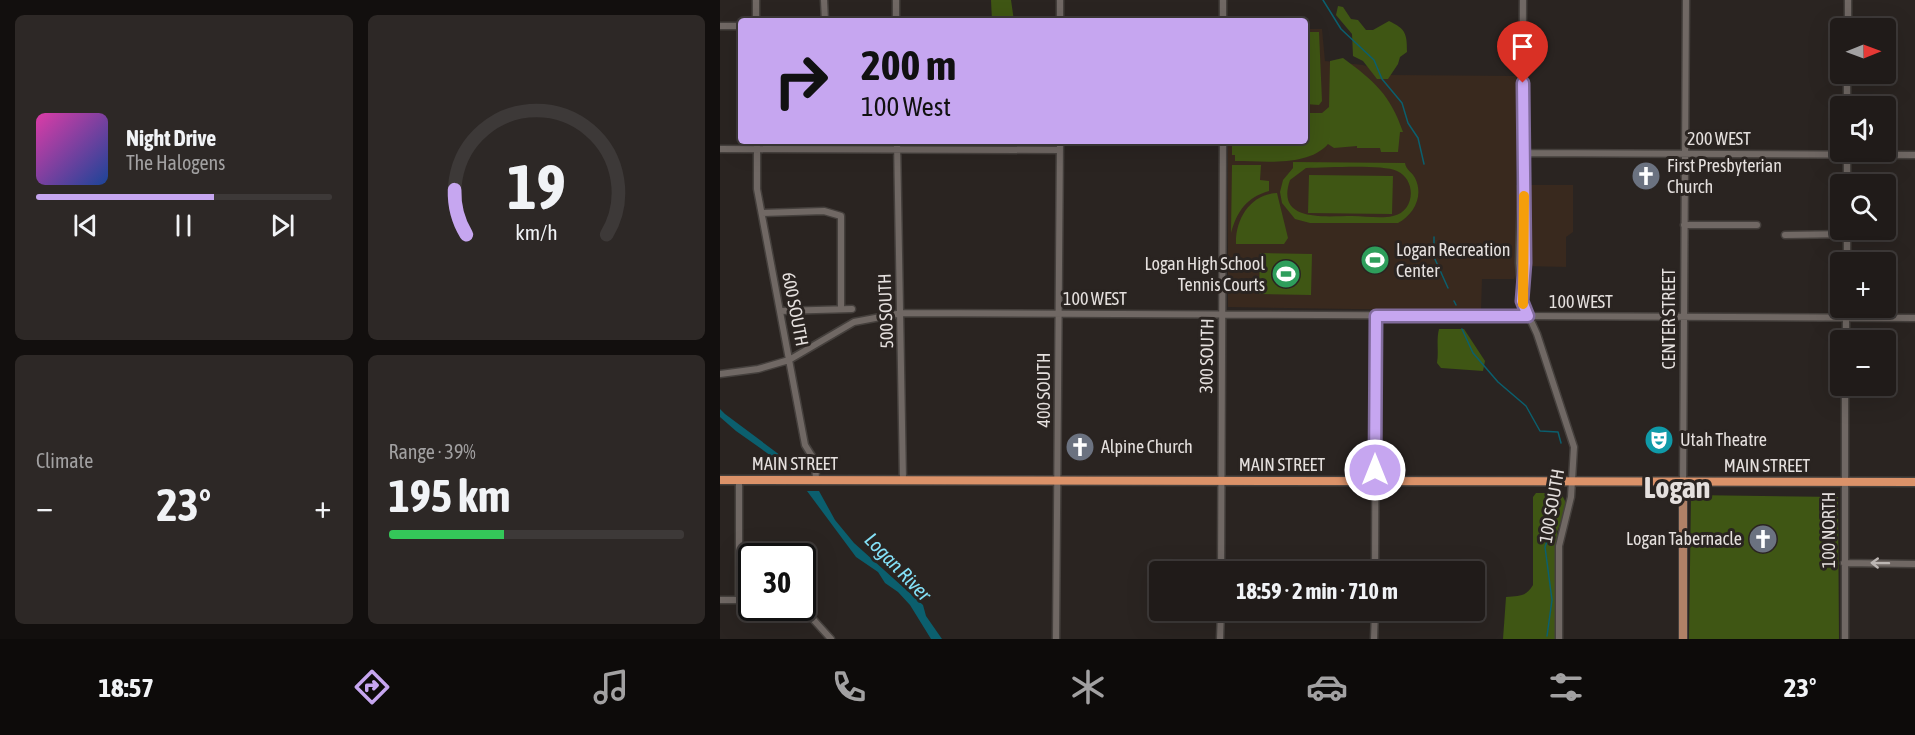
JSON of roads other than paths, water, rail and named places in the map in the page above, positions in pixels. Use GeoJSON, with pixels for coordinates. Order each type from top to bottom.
{"type":"FeatureCollection","features":[{"type":"Feature","properties":{"kind":"highway","name":"MAIN STREET"},"geometry":{"type":"LineString","coordinates":[[720,480],[1915,483]]}},
{"type":"Feature","properties":{"kind":"main road","name":"CENTER STREET"},"geometry":{"type":"LineString","coordinates":[[1683,482],[1683,639]]}},
{"type":"Feature","properties":{"kind":"street"},"geometry":{"type":"LineString","coordinates":[[756,0],[756,18]]}},
{"type":"Feature","properties":{"kind":"street"},"geometry":{"type":"LineString","coordinates":[[824,0],[825,18]]}},
{"type":"Feature","properties":{"kind":"street"},"geometry":{"type":"LineString","coordinates":[[896,0],[896,18]]}},
{"type":"Feature","properties":{"kind":"street"},"geometry":{"type":"LineString","coordinates":[[1060,0],[1060,18]]}},
{"type":"Feature","properties":{"kind":"street"},"geometry":{"type":"LineString","coordinates":[[1223,0],[1223,18]]}},
{"type":"Feature","properties":{"kind":"street","name":"100 SOUTH"},"geometry":{"type":"LineString","coordinates":[[1523,0],[1522,154],[1525,263],[1522,301],[1537,334],[1572,439],[1574,482],[1559,546],[1559,639]]}},
{"type":"Feature","properties":{"kind":"street","name":"CENTER STREET"},"geometry":{"type":"LineString","coordinates":[[1683,482],[1686,0]]}},
{"type":"Feature","properties":{"kind":"street"},"geometry":{"type":"LineString","coordinates":[[1848,0],[1848,18]]}},
{"type":"Feature","properties":{"kind":"street"},"geometry":{"type":"LineString","coordinates":[[720,26],[738,26]]}},
{"type":"Feature","properties":{"kind":"street","name":"600 SOUTH"},"geometry":{"type":"LineString","coordinates":[[757,144],[757,189],[805,445],[814,461],[816,480]]}},
{"type":"Feature","properties":{"kind":"street"},"geometry":{"type":"LineString","coordinates":[[825,144],[825,149]]}},
{"type":"Feature","properties":{"kind":"street","name":"500 SOUTH"},"geometry":{"type":"LineString","coordinates":[[897,144],[902,313],[903,480]]}},
{"type":"Feature","properties":{"kind":"street","name":"400 SOUTH"},"geometry":{"type":"LineString","coordinates":[[1056,639],[1060,144]]}},
{"type":"Feature","properties":{"kind":"street","name":"300 SOUTH"},"geometry":{"type":"LineString","coordinates":[[1221,561],[1223,144]]}},
{"type":"Feature","properties":{"kind":"street"},"geometry":{"type":"LineString","coordinates":[[720,148],[1060,150]]}},
{"type":"Feature","properties":{"kind":"street","name":"200 WEST"},"geometry":{"type":"LineString","coordinates":[[1522,154],[1830,153]]}},
{"type":"Feature","properties":{"kind":"street","name":"200 WEST"},"geometry":{"type":"LineString","coordinates":[[1896,154],[1915,155]]}},
{"type":"Feature","properties":{"kind":"street"},"geometry":{"type":"LineString","coordinates":[[762,213],[824,211],[842,216],[842,309]]}},
{"type":"Feature","properties":{"kind":"street"},"geometry":{"type":"LineString","coordinates":[[1684,225],[1757,225]]}},
{"type":"Feature","properties":{"kind":"street"},"geometry":{"type":"LineString","coordinates":[[1785,235],[1830,233]]}},
{"type":"Feature","properties":{"kind":"street"},"geometry":{"type":"LineString","coordinates":[[780,311],[852,309]]}},
{"type":"Feature","properties":{"kind":"street","name":"100 WEST"},"geometry":{"type":"LineString","coordinates":[[720,374],[750,371],[789,360],[854,322],[902,313],[1830,318]]}},
{"type":"Feature","properties":{"kind":"street"},"geometry":{"type":"LineString","coordinates":[[1375,561],[1376,316]]}},
{"type":"Feature","properties":{"kind":"street"},"geometry":{"type":"LineString","coordinates":[[1846,318],[1846,330]]}},
{"type":"Feature","properties":{"kind":"street","name":"100 WEST"},"geometry":{"type":"LineString","coordinates":[[1896,318],[1915,318]]}},
{"type":"Feature","properties":{"kind":"street","name":"100 NORTH"},"geometry":{"type":"LineString","coordinates":[[1845,396],[1845,639]]}},
{"type":"Feature","properties":{"kind":"street"},"geometry":{"type":"LineString","coordinates":[[739,480],[739,543]]}},
{"type":"Feature","properties":{"kind":"street"},"geometry":{"type":"LineString","coordinates":[[1844,563],[1915,564]]}},
{"type":"Feature","properties":{"kind":"street"},"geometry":{"type":"LineString","coordinates":[[720,600],[738,600]]}},
{"type":"Feature","properties":{"kind":"street"},"geometry":{"type":"LineString","coordinates":[[815,621],[831,639]]}},
{"type":"Feature","properties":{"kind":"street"},"geometry":{"type":"LineString","coordinates":[[1220,639],[1221,621]]}},
{"type":"Feature","properties":{"kind":"street"},"geometry":{"type":"LineString","coordinates":[[1374,639],[1375,621]]}},
{"type":"Feature","properties":{"kind":"water"},"geometry":{"type":"Polygon","coordinates":[[[720,409],[800,470],[791,470],[736,431],[720,417],[720,409]]]}},
{"type":"Feature","properties":{"kind":"water"},"geometry":{"type":"Polygon","coordinates":[[[807,491],[819,491],[835,520],[854,543],[923,605],[926,616],[942,639],[931,639],[910,605],[898,592],[885,583],[878,572],[856,557],[807,491]]]}},
{"type":"Feature","properties":{"kind":"waterway"},"geometry":{"type":"LineString","coordinates":[[1323,0],[1341,29],[1374,60],[1382,79],[1402,103],[1408,123],[1418,138],[1424,164]]}},
{"type":"Feature","properties":{"kind":"waterway"},"geometry":{"type":"LineString","coordinates":[[1434,237],[1434,257],[1448,288]]}},
{"type":"Feature","properties":{"kind":"waterway"},"geometry":{"type":"LineString","coordinates":[[1454,301],[1456,305]]}},
{"type":"Feature","properties":{"kind":"waterway"},"geometry":{"type":"LineString","coordinates":[[1462,329],[1473,353],[1498,382],[1526,406],[1540,431],[1558,432],[1561,443]]}},
{"type":"Feature","properties":{"kind":"waterway"},"geometry":{"type":"LineString","coordinates":[[1547,636],[1552,600],[1545,547],[1557,512]]}},
{"type":"Feature","properties":{"kind":"place","name":"First Presbyterian Church"},"geometry":{"type":"Point","coordinates":[1646,176]}},
{"type":"Feature","properties":{"kind":"place","name":"Logan Recreation Center"},"geometry":{"type":"Point","coordinates":[1375,260]}},
{"type":"Feature","properties":{"kind":"place","name":"Logan High School Tennis Courts"},"geometry":{"type":"Point","coordinates":[1286,274]}},
{"type":"Feature","properties":{"kind":"place","name":"Utah Theatre"},"geometry":{"type":"Point","coordinates":[1659,440]}},
{"type":"Feature","properties":{"kind":"place","name":"Alpine Church"},"geometry":{"type":"Point","coordinates":[1080,447]}},
{"type":"Feature","properties":{"kind":"place","name":"Logan Tabernacle"},"geometry":{"type":"Point","coordinates":[1763,539]}},
{"type":"Feature","properties":{"kind":"district","name":"Logan"},"geometry":{"type":"Point","coordinates":[1677,488]}},
{"type":"Feature","properties":{"kind":"water label","name":"Logan River"},"geometry":{"type":"Point","coordinates":[898,567]}}]}
